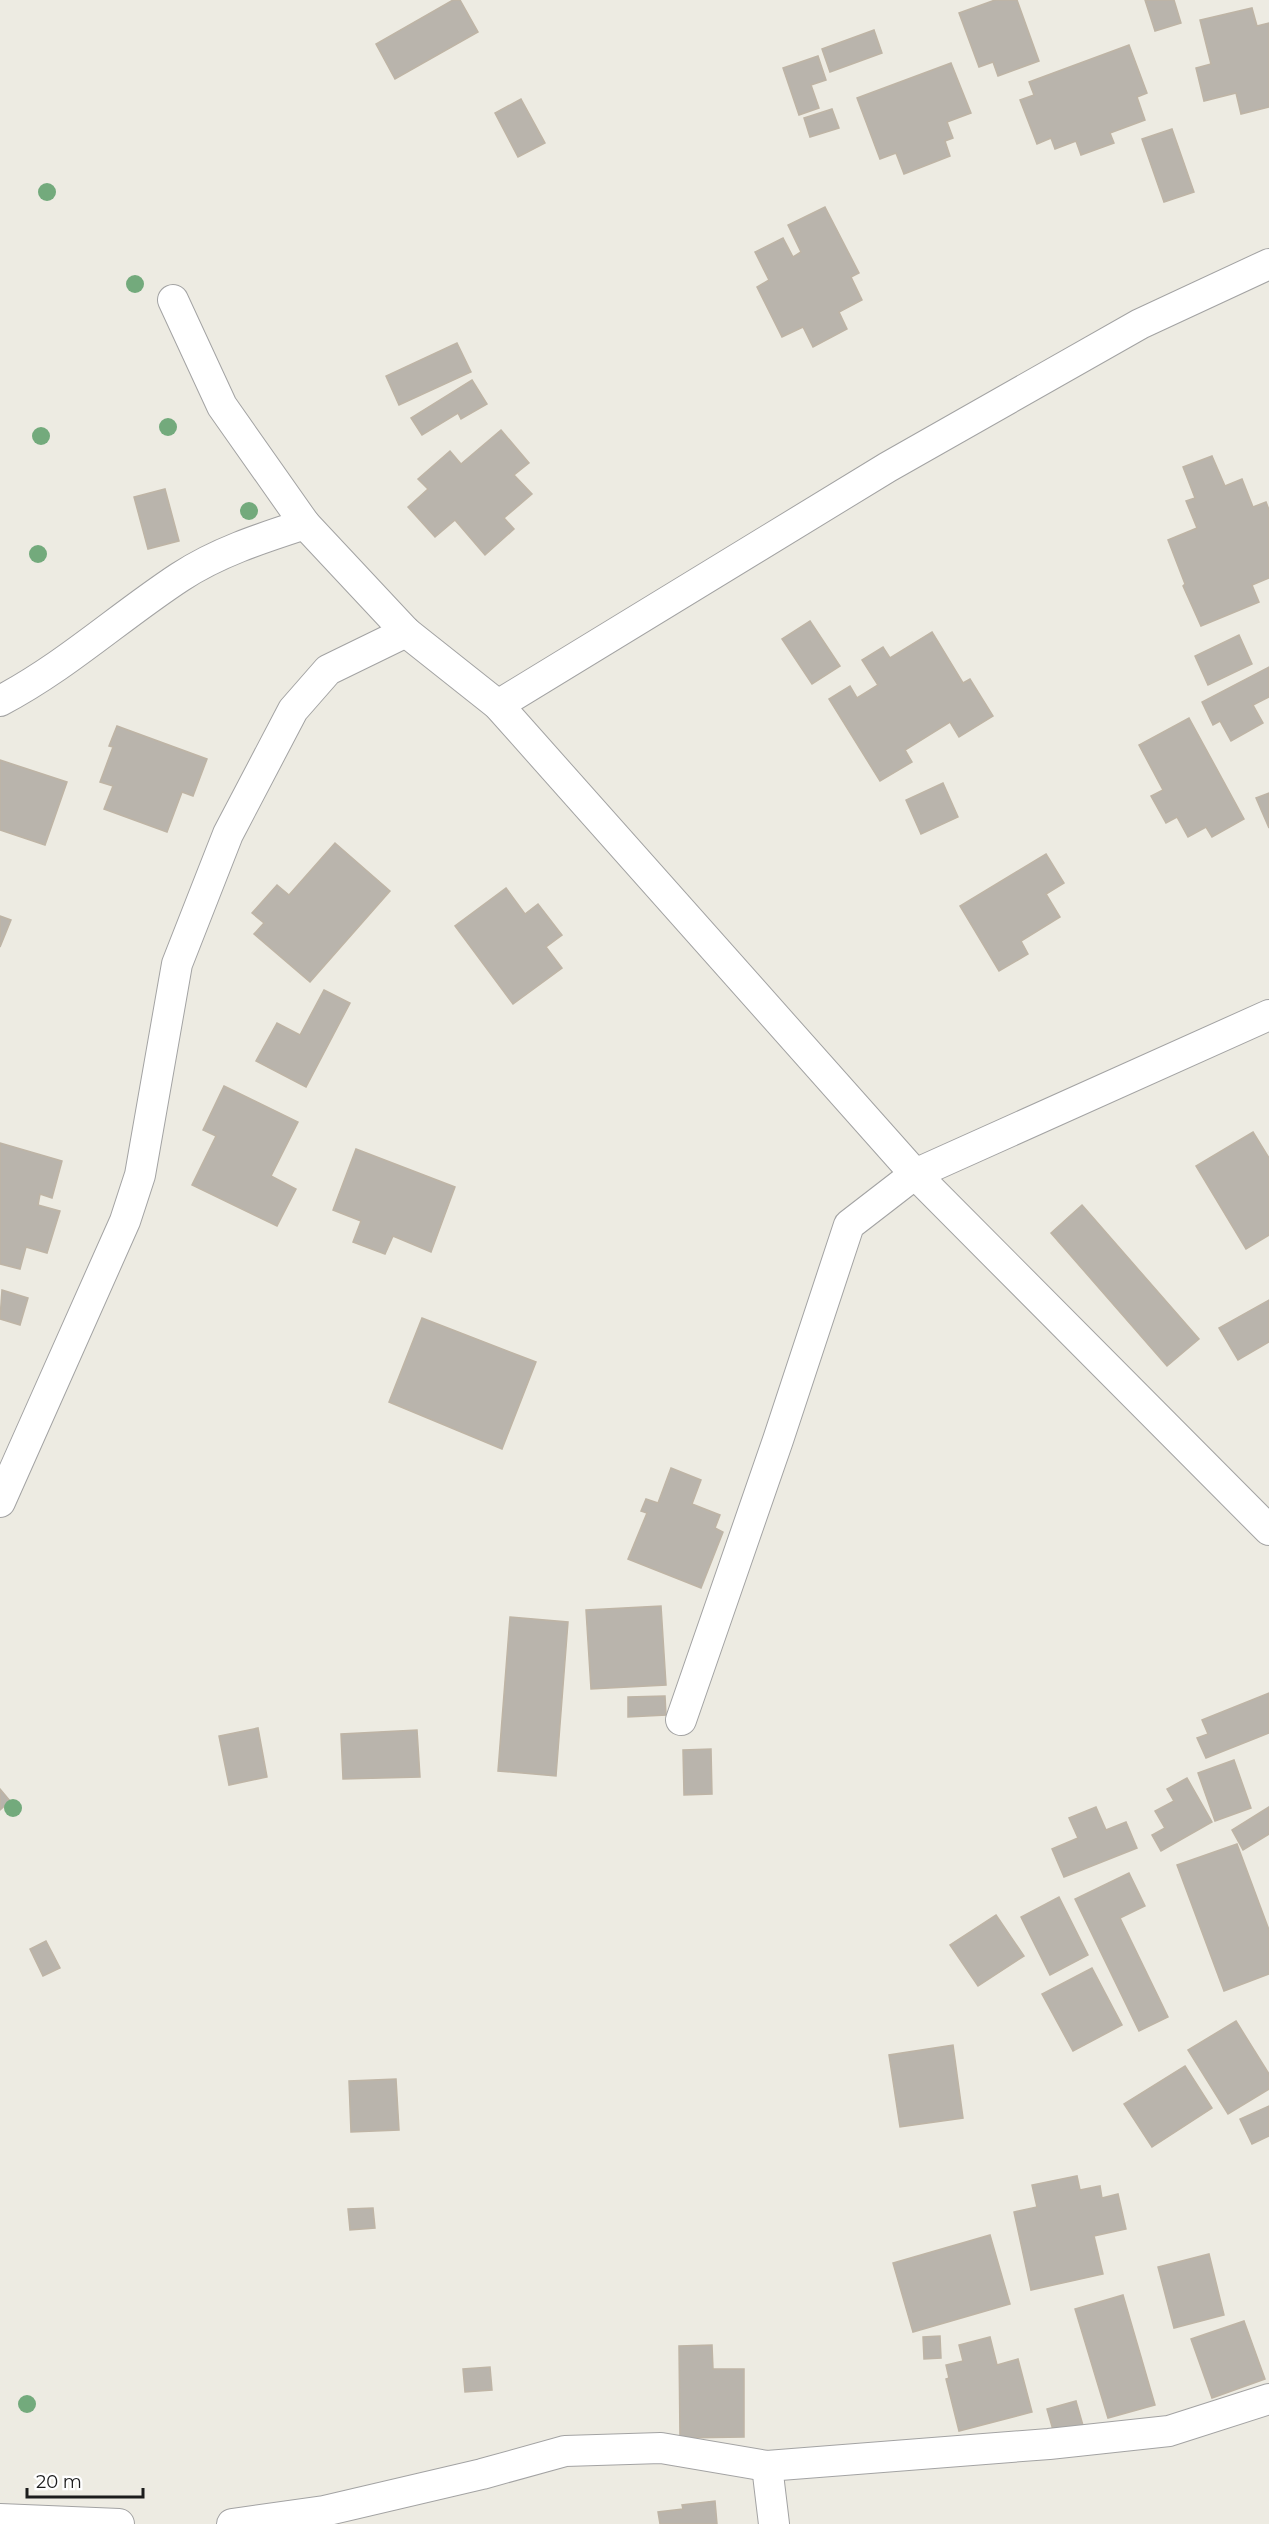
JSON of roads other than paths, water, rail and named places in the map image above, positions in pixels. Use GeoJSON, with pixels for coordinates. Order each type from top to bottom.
{"type":"FeatureCollection","features":[{"type":"Feature","properties":{"kind":"street"},"geometry":{"type":"LineString","coordinates":[[498,705],[888,467],[1140,324],[1269,264]]}},
{"type":"Feature","properties":{"kind":"street"},"geometry":{"type":"LineString","coordinates":[[173,300],[222,406],[305,524],[406,632],[498,705],[915,1174],[1269,1530]]}},
{"type":"Feature","properties":{"kind":"street"},"geometry":{"type":"LineString","coordinates":[[0,701],[35,682],[181,576],[235,547],[305,524]]}},
{"type":"Feature","properties":{"kind":"street"},"geometry":{"type":"LineString","coordinates":[[0,1502],[125,1221],[140,1175],[177,963],[228,834],[293,710],[328,670],[406,632]]}},
{"type":"Feature","properties":{"kind":"street"},"geometry":{"type":"LineString","coordinates":[[681,1720],[778,1440],[849,1224],[915,1174],[1269,1015]]}},
{"type":"Feature","properties":{"kind":"street"},"geometry":{"type":"LineString","coordinates":[[232,2524],[324,2511],[482,2474],[565,2451],[661,2448],[767,2466],[1049,2444],[1169,2431],[1269,2398]]}},
{"type":"Feature","properties":{"kind":"street"},"geometry":{"type":"LineString","coordinates":[[767,2466],[774,2524]]}},
{"type":"Feature","properties":{"kind":"street"},"geometry":{"type":"LineString","coordinates":[[0,2519],[119,2524]]}}]}
